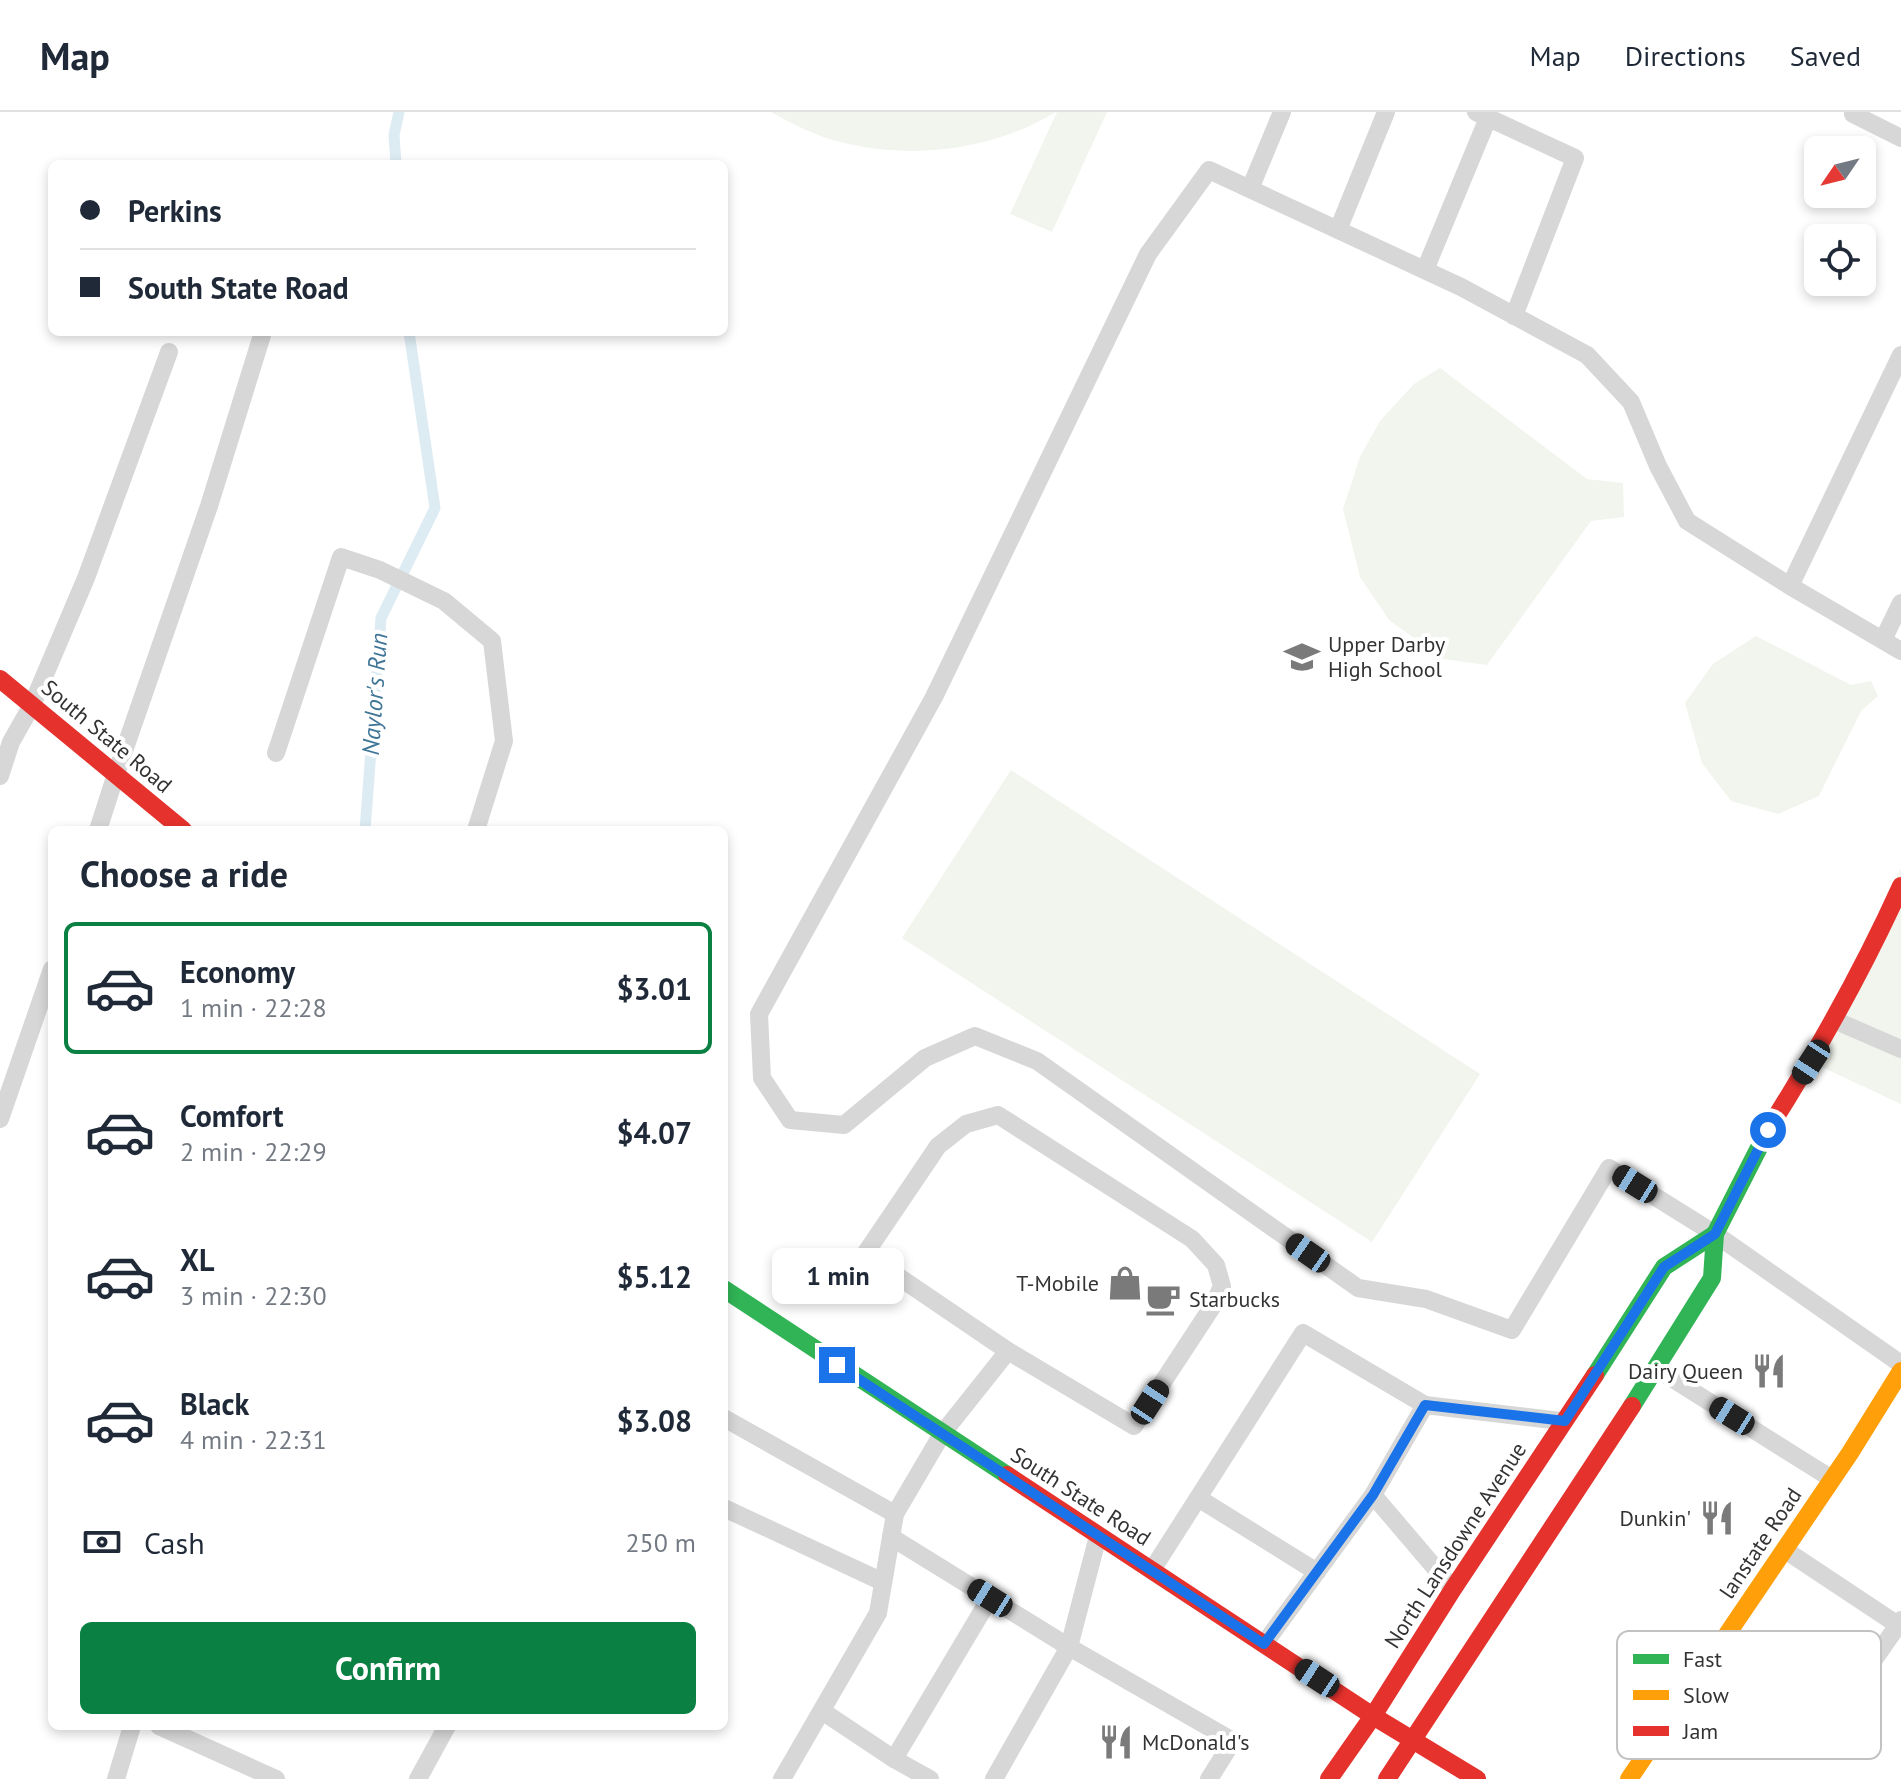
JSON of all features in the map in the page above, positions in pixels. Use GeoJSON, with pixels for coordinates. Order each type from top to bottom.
{"type":"FeatureCollection","features":[{"type":"Feature","properties":{"kind":"main road","name":"South State Road"},"geometry":{"type":"LineString","coordinates":[[0,679],[178,826]]}},
{"type":"Feature","properties":{"kind":"main road"},"geometry":{"type":"LineString","coordinates":[[1387,1779],[1657,1369],[1712,1278],[1715,1234],[1768,1130],[1811,1062],[1901,886]]}},
{"type":"Feature","properties":{"kind":"main road","name":"North Lansdowne Avenue"},"geometry":{"type":"LineString","coordinates":[[1329,1779],[1664,1267],[1715,1234]]}},
{"type":"Feature","properties":{"kind":"main road","name":"South State Road"},"geometry":{"type":"LineString","coordinates":[[728,1298],[1413,1742],[1477,1779]]}},
{"type":"Feature","properties":{"kind":"main road","name":"lanstate Road"},"geometry":{"type":"LineString","coordinates":[[1730,1631],[1901,1371]]}},
{"type":"Feature","properties":{"kind":"main road","name":"lanstate Road"},"geometry":{"type":"LineString","coordinates":[[1629,1779],[1643,1759]]}},
{"type":"Feature","properties":{"kind":"lane"},"geometry":{"type":"LineString","coordinates":[[1250,189],[1282,112]]}},
{"type":"Feature","properties":{"kind":"lane"},"geometry":{"type":"LineString","coordinates":[[1338,230],[1386,112]]}},
{"type":"Feature","properties":{"kind":"lane"},"geometry":{"type":"LineString","coordinates":[[1854,112],[1899,131]]}},
{"type":"Feature","properties":{"kind":"lane"},"geometry":{"type":"LineString","coordinates":[[1425,270],[1482,115],[1575,158],[1514,316]]}},
{"type":"Feature","properties":{"kind":"lane"},"geometry":{"type":"LineString","coordinates":[[1901,651],[1687,521],[1658,466],[1631,402],[1587,355],[1461,287],[1209,170],[1148,254],[934,697],[759,1014],[762,1078],[790,1120],[844,1125],[925,1058],[975,1036],[1037,1061],[1358,1288],[1426,1299],[1512,1330],[1609,1168],[1715,1234],[1901,1364]]}},
{"type":"Feature","properties":{"kind":"lane"},"geometry":{"type":"LineString","coordinates":[[99,826],[209,506],[262,336]]}},
{"type":"Feature","properties":{"kind":"lane"},"geometry":{"type":"LineString","coordinates":[[0,776],[11,742],[32,705],[86,578],[169,352]]}},
{"type":"Feature","properties":{"kind":"lane"},"geometry":{"type":"LineString","coordinates":[[1790,586],[1901,355]]}},
{"type":"Feature","properties":{"kind":"lane"},"geometry":{"type":"LineString","coordinates":[[276,753],[341,557],[380,570],[444,601],[492,641],[504,741],[477,826]]}},
{"type":"Feature","properties":{"kind":"lane"},"geometry":{"type":"LineString","coordinates":[[1883,640],[1901,603]]}},
{"type":"Feature","properties":{"kind":"lane"},"geometry":{"type":"LineString","coordinates":[[0,1119],[48,981]]}},
{"type":"Feature","properties":{"kind":"lane"},"geometry":{"type":"LineString","coordinates":[[1833,1020],[1901,1049]]}},
{"type":"Feature","properties":{"kind":"lane"},"geometry":{"type":"LineString","coordinates":[[998,1115],[1192,1239],[1216,1265],[1222,1286],[1214,1304],[1134,1426],[1008,1351],[865,1254],[938,1146],[966,1124],[998,1115]]}},
{"type":"Feature","properties":{"kind":"lane"},"geometry":{"type":"LineString","coordinates":[[1152,1570],[1303,1333],[1425,1405],[1565,1421]]}},
{"type":"Feature","properties":{"kind":"lane"},"geometry":{"type":"LineString","coordinates":[[782,1779],[878,1613],[895,1514],[942,1434],[1008,1351]]}},
{"type":"Feature","properties":{"kind":"lane"},"geometry":{"type":"LineString","coordinates":[[1657,1369],[1832,1479]]}},
{"type":"Feature","properties":{"kind":"lane"},"geometry":{"type":"LineString","coordinates":[[1264,1644],[1373,1495],[1425,1405]]}},
{"type":"Feature","properties":{"kind":"lane"},"geometry":{"type":"LineString","coordinates":[[728,1420],[895,1514]]}},
{"type":"Feature","properties":{"kind":"lane"},"geometry":{"type":"LineString","coordinates":[[1373,1495],[1453,1589]]}},
{"type":"Feature","properties":{"kind":"lane"},"geometry":{"type":"LineString","coordinates":[[1198,1498],[1317,1572]]}},
{"type":"Feature","properties":{"kind":"lane"},"geometry":{"type":"LineString","coordinates":[[728,1510],[883,1582]]}},
{"type":"Feature","properties":{"kind":"lane"},"geometry":{"type":"LineString","coordinates":[[994,1779],[1069,1647],[1098,1536]]}},
{"type":"Feature","properties":{"kind":"lane"},"geometry":{"type":"LineString","coordinates":[[891,1537],[1069,1647],[1233,1741],[1209,1779]]}},
{"type":"Feature","properties":{"kind":"lane"},"geometry":{"type":"LineString","coordinates":[[1785,1550],[1899,1623],[1881,1649]]}},
{"type":"Feature","properties":{"kind":"lane"},"geometry":{"type":"LineString","coordinates":[[894,1759],[990,1598]]}},
{"type":"Feature","properties":{"kind":"lane"},"geometry":{"type":"LineString","coordinates":[[822,1711],[930,1779]]}},
{"type":"Feature","properties":{"kind":"lane"},"geometry":{"type":"LineString","coordinates":[[116,1779],[131,1730]]}},
{"type":"Feature","properties":{"kind":"lane"},"geometry":{"type":"LineString","coordinates":[[168,1730],[276,1779]]}},
{"type":"Feature","properties":{"kind":"lane"},"geometry":{"type":"LineString","coordinates":[[418,1779],[445,1730]]}},
{"type":"Feature","properties":{"kind":"shaded area"},"geometry":{"type":"Polygon","coordinates":[[[771,112],[1056,112],[1005,136],[923,151],[840,142],[813,133],[771,112]]]}},
{"type":"Feature","properties":{"kind":"shaded area"},"geometry":{"type":"Polygon","coordinates":[[[1057,112],[1107,112],[1052,232],[1010,214],[1057,112]]]}},
{"type":"Feature","properties":{"kind":"shaded area"},"geometry":{"type":"Polygon","coordinates":[[[1440,368],[1587,479],[1623,483],[1624,517],[1591,521],[1487,665],[1443,659],[1389,620],[1360,577],[1343,509],[1360,457],[1380,421],[1414,384],[1440,368]]]}},
{"type":"Feature","properties":{"kind":"shaded area"},"geometry":{"type":"Polygon","coordinates":[[[1756,636],[1851,685],[1871,681],[1878,696],[1861,711],[1819,796],[1778,814],[1731,801],[1702,763],[1685,703],[1713,664],[1756,636]]]}},
{"type":"Feature","properties":{"kind":"shaded area"},"geometry":{"type":"Polygon","coordinates":[[[1011,770],[1480,1074],[1372,1242],[902,938],[1011,770]]]}},
{"type":"Feature","properties":{"kind":"shaded area"},"geometry":{"type":"Polygon","coordinates":[[[1901,868],[1901,1104],[1811,1062],[1901,868]]]}},
{"type":"Feature","properties":{"kind":"waterway","name":"Naylor's Run"},"geometry":{"type":"LineString","coordinates":[[396,160],[394,135],[399,112]]}},
{"type":"Feature","properties":{"kind":"waterway","name":"Naylor's Run"},"geometry":{"type":"LineString","coordinates":[[365,826],[381,618],[435,508],[410,336]]}},
{"type":"Feature","properties":{"kind":"traffic: fast"},"geometry":{"type":"LineString","coordinates":[[1632,1406],[1712,1278],[1715,1234],[1769,1128]]}},
{"type":"Feature","properties":{"kind":"traffic: fast"},"geometry":{"type":"LineString","coordinates":[[1595,1375],[1664,1267],[1715,1234]]}},
{"type":"Feature","properties":{"kind":"traffic: fast"},"geometry":{"type":"LineString","coordinates":[[728,1292],[1007,1475]]}},
{"type":"Feature","properties":{"kind":"traffic: slow"},"geometry":{"type":"LineString","coordinates":[[1729,1631],[1850,1453],[1901,1371]]}},
{"type":"Feature","properties":{"kind":"traffic: slow"},"geometry":{"type":"LineString","coordinates":[[1629,1779],[1643,1759]]}},
{"type":"Feature","properties":{"kind":"traffic: jam"},"geometry":{"type":"LineString","coordinates":[[0,679],[178,826]]}},
{"type":"Feature","properties":{"kind":"traffic: jam"},"geometry":{"type":"LineString","coordinates":[[1769,1128],[1839,1009],[1901,886]]}},
{"type":"Feature","properties":{"kind":"traffic: jam"},"geometry":{"type":"LineString","coordinates":[[1329,1779],[1595,1375]]}},
{"type":"Feature","properties":{"kind":"traffic: jam"},"geometry":{"type":"LineString","coordinates":[[1387,1779],[1632,1406]]}},
{"type":"Feature","properties":{"kind":"traffic: jam"},"geometry":{"type":"LineString","coordinates":[[1007,1475],[1373,1716],[1477,1779]]}},
{"type":"Feature","properties":{"kind":"place","name":"Upper Darby High School"},"geometry":{"type":"Point","coordinates":[1302,657]}},
{"type":"Feature","properties":{"kind":"place","name":"T-Mobile"},"geometry":{"type":"Point","coordinates":[1125,1283]}},
{"type":"Feature","properties":{"kind":"place","name":"Starbucks"},"geometry":{"type":"Point","coordinates":[1163,1299]}},
{"type":"Feature","properties":{"kind":"place","name":"Dairy Queen"},"geometry":{"type":"Point","coordinates":[1769,1371]}},
{"type":"Feature","properties":{"kind":"place","name":"Dunkin'"},"geometry":{"type":"Point","coordinates":[1717,1518]}},
{"type":"Feature","properties":{"kind":"place","name":"McDonald's"},"geometry":{"type":"Point","coordinates":[1116,1742]}},
{"type":"Feature","properties":{"kind":"route"},"geometry":{"type":"LineString","coordinates":[[837,1365],[1264,1644],[1373,1495],[1425,1405],[1565,1421],[1664,1267],[1715,1234],[1768,1130]]}}]}
